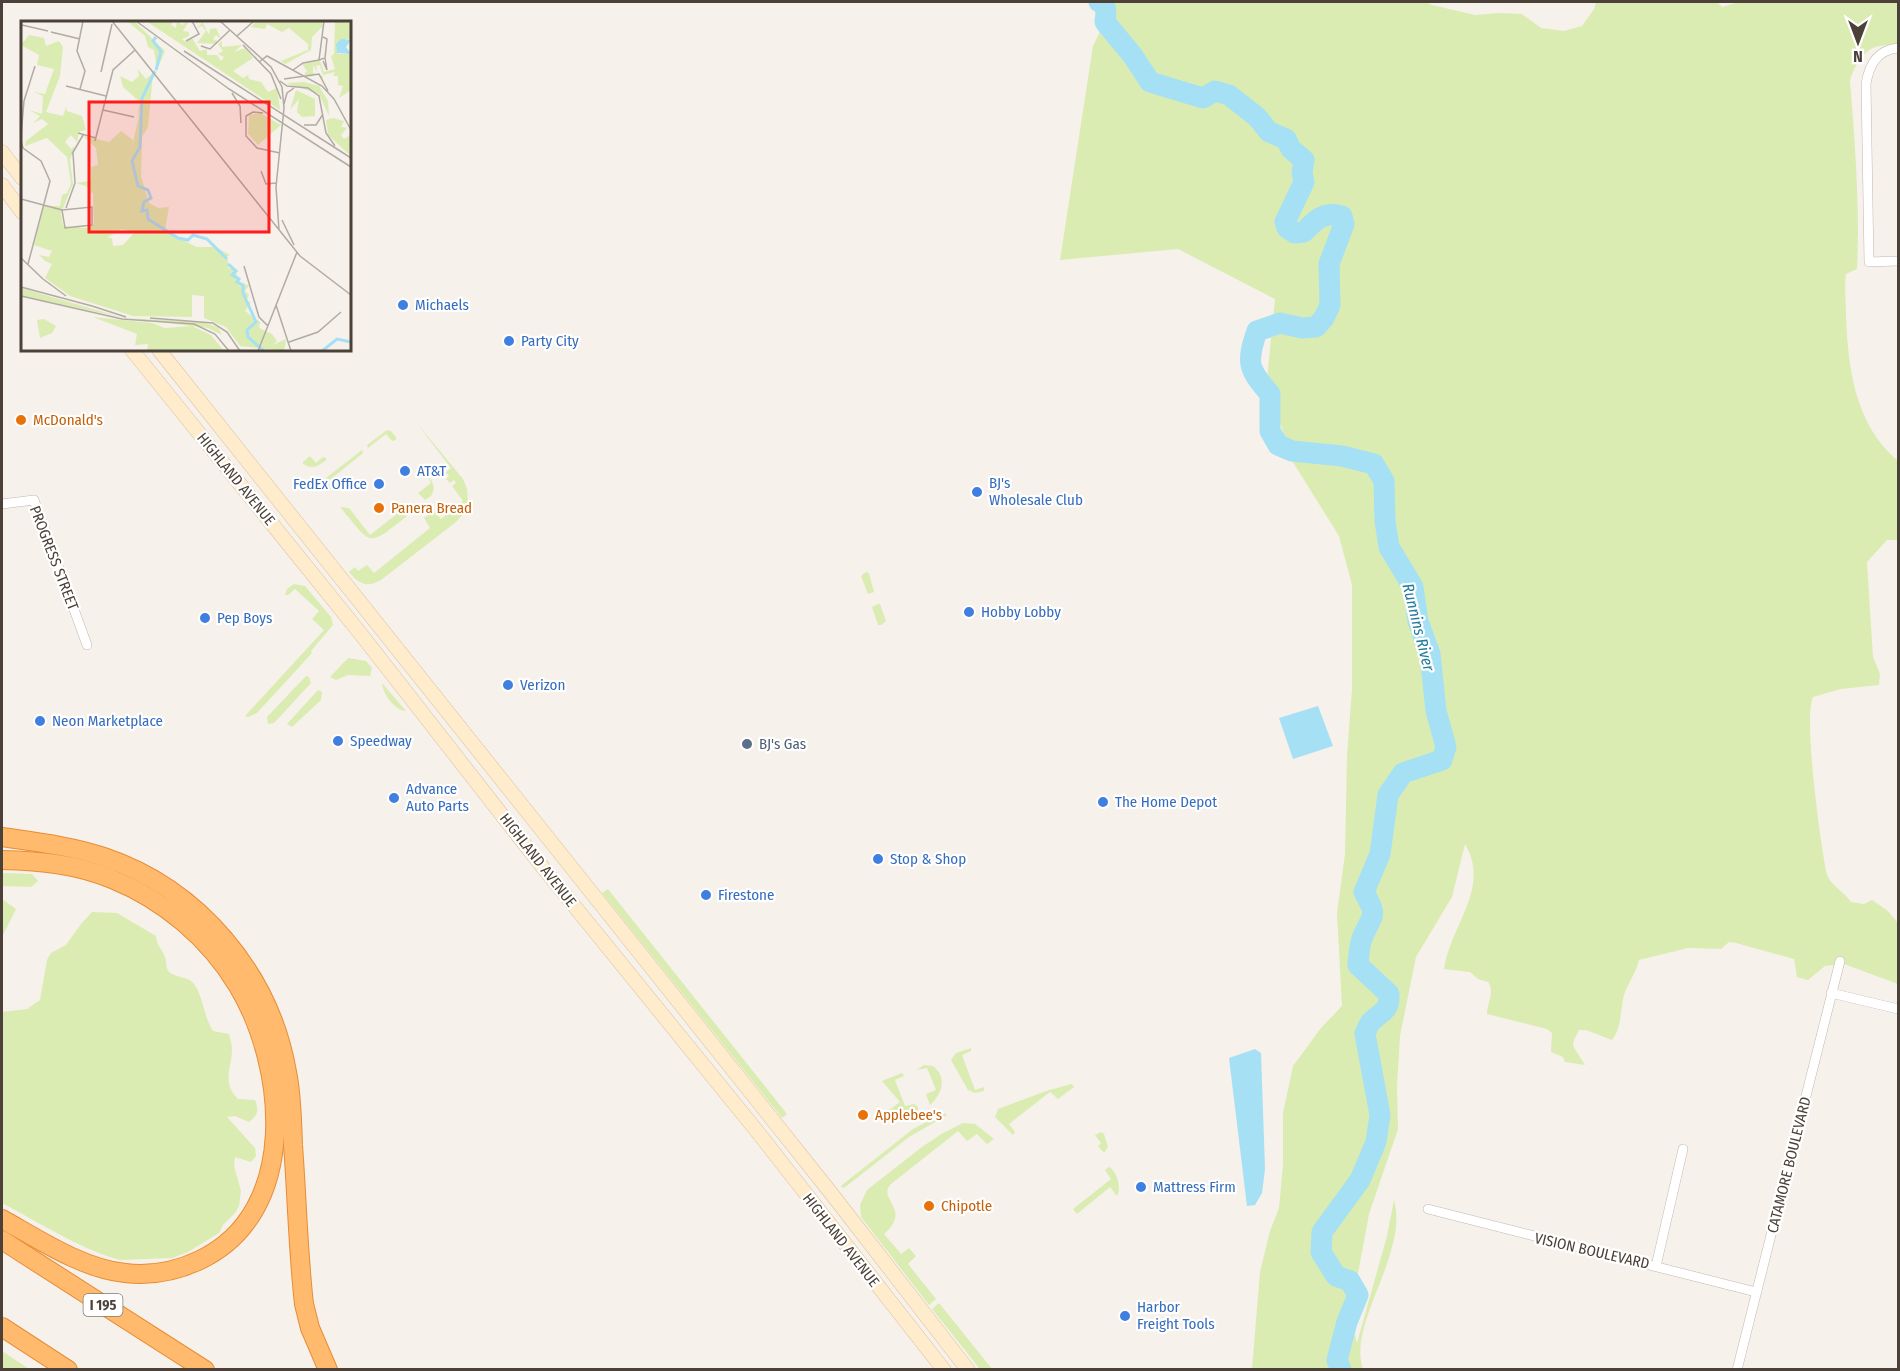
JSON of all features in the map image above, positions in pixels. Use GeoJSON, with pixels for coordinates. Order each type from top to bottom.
{"type":"FeatureCollection","features":[{"type":"Feature","properties":{"kind":"highway"},"geometry":{"type":"LineString","coordinates":[[2,836],[75,849],[105,858],[162,885],[190,905],[214,928],[235,952],[253,979],[272,1018],[288,1074],[304,1304],[310,1328],[328,1370]]}},
{"type":"Feature","properties":{"kind":"highway"},"geometry":{"type":"LineString","coordinates":[[2,860],[57,863],[99,873],[147,896],[190,927],[222,962],[251,1012],[268,1063],[275,1122],[268,1176],[252,1213],[236,1233],[217,1250],[182,1268],[155,1273],[113,1272],[74,1257],[2,1219]]}},
{"type":"Feature","properties":{"kind":"highway","name":"I 195"},"geometry":{"type":"LineString","coordinates":[[2,1240],[205,1370]]}},
{"type":"Feature","properties":{"kind":"highway"},"geometry":{"type":"LineString","coordinates":[[2,1327],[68,1370]]}},
{"type":"Feature","properties":{"kind":"main road"},"geometry":{"type":"LineString","coordinates":[[2,152],[21,177]]}},
{"type":"Feature","properties":{"kind":"main road"},"geometry":{"type":"LineString","coordinates":[[2,185],[21,211]]}},
{"type":"Feature","properties":{"kind":"main road","name":"HIGHLAND AVENUE"},"geometry":{"type":"LineString","coordinates":[[133,351],[349,620],[541,865],[756,1130],[944,1370]]}},
{"type":"Feature","properties":{"kind":"main road","name":"HIGHLAND AVENUE"},"geometry":{"type":"LineString","coordinates":[[160,351],[831,1193],[969,1370]]}},
{"type":"Feature","properties":{"kind":"street"},"geometry":{"type":"LineString","coordinates":[[1899,48],[1875,58],[1868,70],[1866,84],[1869,262],[1899,261]]}},
{"type":"Feature","properties":{"kind":"street","name":"PROGRESS STREET"},"geometry":{"type":"LineString","coordinates":[[2,504],[34,500],[87,645]]}},
{"type":"Feature","properties":{"kind":"street","name":"CATAMORE BOULEVARD"},"geometry":{"type":"LineString","coordinates":[[1737,1370],[1840,961]]}},
{"type":"Feature","properties":{"kind":"street"},"geometry":{"type":"LineString","coordinates":[[1832,993],[1899,1010]]}},
{"type":"Feature","properties":{"kind":"street"},"geometry":{"type":"LineString","coordinates":[[1656,1266],[1683,1149]]}},
{"type":"Feature","properties":{"kind":"street","name":"VISION BOULEVARD"},"geometry":{"type":"LineString","coordinates":[[1428,1209],[1605,1256],[1656,1266],[1756,1292]]}},
{"type":"Feature","properties":{"kind":"green space"},"geometry":{"type":"Polygon","coordinates":[[[1087,2],[1426,2],[1475,15],[1522,14],[1541,28],[1564,31],[1582,26],[1596,2],[1717,2],[1722,7],[1739,2],[1898,2],[1898,44],[1870,49],[1859,61],[1850,81],[1858,245],[1857,269],[1846,274],[1845,289],[1849,356],[1857,394],[1872,430],[1898,461],[1898,540],[1887,540],[1867,562],[1873,657],[1880,674],[1879,685],[1841,689],[1813,697],[1810,710],[1810,730],[1817,812],[1827,875],[1851,902],[1864,904],[1872,900],[1888,911],[1898,923],[1898,984],[1844,964],[1825,966],[1808,980],[1797,977],[1794,959],[1736,943],[1729,942],[1721,949],[1688,948],[1639,960],[1624,995],[1619,1024],[1612,1040],[1586,1030],[1579,1030],[1573,1046],[1585,1065],[1565,1062],[1563,1057],[1551,1052],[1552,1033],[1547,1029],[1487,1014],[1491,994],[1488,982],[1478,979],[1470,972],[1444,969],[1472,891],[1474,876],[1472,860],[1465,844],[1452,897],[1416,957],[1400,1036],[1397,1087],[1398,1129],[1369,1214],[1356,1284],[1352,1323],[1357,1343],[1387,1236],[1394,1200],[1396,1221],[1387,1265],[1363,1331],[1360,1351],[1363,1369],[1252,1369],[1260,1272],[1270,1231],[1279,1208],[1283,1164],[1283,1113],[1293,1066],[1321,1028],[1342,1006],[1337,913],[1345,854],[1347,756],[1352,689],[1352,585],[1339,536],[1291,459],[1267,379],[1275,299],[1178,249],[1060,260],[1093,46],[1108,15],[1087,2]]]}},
{"type":"Feature","properties":{"kind":"green space"},"geometry":{"type":"Polygon","coordinates":[[[415,421],[463,479],[468,502],[463,514],[456,522],[381,580],[363,584],[349,572],[355,567],[358,571],[367,565],[374,573],[430,528],[424,518],[434,511],[441,519],[463,501],[452,486],[456,483],[454,480],[450,483],[446,479],[449,476],[447,473],[443,475],[451,468],[415,421]]]}},
{"type":"Feature","properties":{"kind":"green space"},"geometry":{"type":"Polygon","coordinates":[[[387,430],[391,431],[396,440],[392,441],[386,434],[368,448],[367,445],[387,430]]]}},
{"type":"Feature","properties":{"kind":"green space"},"geometry":{"type":"Polygon","coordinates":[[[362,450],[363,453],[327,482],[331,489],[328,492],[325,491],[322,485],[326,478],[362,450]]]}},
{"type":"Feature","properties":{"kind":"green space"},"geometry":{"type":"Polygon","coordinates":[[[310,456],[316,463],[323,457],[326,460],[315,467],[310,467],[303,462],[310,456]]]}},
{"type":"Feature","properties":{"kind":"green space"},"geometry":{"type":"Polygon","coordinates":[[[426,473],[432,481],[434,490],[425,500],[418,493],[431,483],[426,473]]]}},
{"type":"Feature","properties":{"kind":"green space"},"geometry":{"type":"Polygon","coordinates":[[[340,507],[349,508],[370,535],[402,510],[407,516],[384,534],[370,538],[340,507]]]}},
{"type":"Feature","properties":{"kind":"green space"},"geometry":{"type":"Polygon","coordinates":[[[866,572],[869,573],[874,592],[868,594],[861,576],[866,572]]]}},
{"type":"Feature","properties":{"kind":"green space"},"geometry":{"type":"Polygon","coordinates":[[[294,584],[305,586],[331,617],[333,625],[311,651],[312,653],[257,713],[245,716],[324,630],[312,619],[319,611],[295,589],[285,595],[287,589],[294,584]]]}},
{"type":"Feature","properties":{"kind":"green space"},"geometry":{"type":"Polygon","coordinates":[[[880,604],[886,621],[881,625],[878,625],[872,607],[880,604]]]}},
{"type":"Feature","properties":{"kind":"green space"},"geometry":{"type":"Polygon","coordinates":[[[348,658],[366,661],[372,668],[370,676],[348,675],[336,680],[330,677],[348,658]]]}},
{"type":"Feature","properties":{"kind":"green space"},"geometry":{"type":"Polygon","coordinates":[[[306,676],[309,677],[311,683],[274,723],[268,724],[267,717],[306,676]]]}},
{"type":"Feature","properties":{"kind":"green space"},"geometry":{"type":"Polygon","coordinates":[[[382,683],[406,711],[397,708],[390,701],[384,692],[382,683]]]}},
{"type":"Feature","properties":{"kind":"green space"},"geometry":{"type":"Polygon","coordinates":[[[318,690],[322,692],[321,700],[292,727],[287,724],[318,690]]]}},
{"type":"Feature","properties":{"kind":"green space"},"geometry":{"type":"Polygon","coordinates":[[[2,873],[32,874],[38,881],[31,887],[2,886],[2,873]]]}},
{"type":"Feature","properties":{"kind":"green space"},"geometry":{"type":"Polygon","coordinates":[[[608,889],[787,1114],[782,1118],[602,893],[608,889]]]}},
{"type":"Feature","properties":{"kind":"green space"},"geometry":{"type":"Polygon","coordinates":[[[2,899],[16,909],[2,937],[2,899]]]}},
{"type":"Feature","properties":{"kind":"green space"},"geometry":{"type":"Polygon","coordinates":[[[92,912],[117,913],[156,936],[168,971],[191,981],[201,998],[213,1031],[229,1034],[232,1056],[229,1081],[233,1093],[238,1099],[255,1100],[257,1107],[256,1115],[249,1122],[235,1116],[227,1117],[255,1148],[256,1156],[251,1162],[235,1157],[234,1166],[241,1191],[239,1206],[219,1233],[188,1252],[172,1258],[120,1260],[90,1249],[2,1203],[2,1012],[27,1009],[40,1000],[47,960],[51,953],[66,945],[92,912]]]}},
{"type":"Feature","properties":{"kind":"green space"},"geometry":{"type":"Polygon","coordinates":[[[971,1048],[971,1051],[962,1055],[975,1090],[984,1087],[984,1091],[975,1093],[968,1090],[951,1060],[956,1053],[971,1048]]]}},
{"type":"Feature","properties":{"kind":"green space"},"geometry":{"type":"Polygon","coordinates":[[[924,1065],[933,1066],[942,1081],[938,1096],[930,1105],[926,1094],[936,1090],[927,1068],[916,1070],[924,1065]]]}},
{"type":"Feature","properties":{"kind":"green space"},"geometry":{"type":"Polygon","coordinates":[[[902,1073],[904,1076],[895,1080],[905,1106],[914,1104],[918,1107],[918,1111],[906,1114],[897,1120],[889,1110],[900,1102],[882,1081],[902,1073]]]}},
{"type":"Feature","properties":{"kind":"green space"},"geometry":{"type":"Polygon","coordinates":[[[1072,1084],[1074,1087],[1058,1099],[1050,1092],[1009,1124],[1015,1132],[1013,1135],[995,1117],[998,1109],[1072,1084]]]}},
{"type":"Feature","properties":{"kind":"green space"},"geometry":{"type":"Polygon","coordinates":[[[944,1113],[947,1115],[909,1137],[844,1188],[841,1187],[913,1129],[944,1113]]]}},
{"type":"Feature","properties":{"kind":"green space"},"geometry":{"type":"Polygon","coordinates":[[[963,1123],[975,1124],[994,1139],[987,1144],[977,1134],[967,1141],[958,1131],[891,1184],[888,1189],[895,1218],[884,1234],[901,1254],[909,1248],[916,1256],[908,1264],[936,1299],[929,1305],[861,1217],[860,1205],[867,1190],[922,1147],[963,1123]]]}},
{"type":"Feature","properties":{"kind":"green space"},"geometry":{"type":"Polygon","coordinates":[[[1101,1132],[1104,1134],[1108,1147],[1104,1153],[1098,1146],[1101,1143],[1095,1135],[1101,1132]]]}},
{"type":"Feature","properties":{"kind":"green space"},"geometry":{"type":"Polygon","coordinates":[[[1109,1167],[1118,1180],[1117,1196],[1110,1187],[1077,1214],[1073,1209],[1111,1179],[1105,1170],[1109,1167]]]}},
{"type":"Feature","properties":{"kind":"green space"},"geometry":{"type":"Polygon","coordinates":[[[939,1303],[992,1369],[980,1369],[932,1309],[939,1303]]]}},
{"type":"Feature","properties":{"kind":"green space"},"geometry":{"type":"Polygon","coordinates":[[[2,1351],[29,1369],[2,1369],[2,1351]]]}},
{"type":"Feature","properties":{"kind":"water"},"geometry":{"type":"Polygon","coordinates":[[[1318,706],[1333,746],[1293,759],[1279,718],[1318,706]]]}},
{"type":"Feature","properties":{"kind":"water"},"geometry":{"type":"Polygon","coordinates":[[[1255,1049],[1261,1053],[1265,1169],[1262,1193],[1255,1205],[1247,1206],[1229,1058],[1255,1049]]]}},
{"type":"Feature","properties":{"kind":"waterway","name":"Runnins River"},"geometry":{"type":"LineString","coordinates":[[1099,2],[1105,8],[1105,22],[1133,56],[1150,82],[1203,98],[1215,91],[1229,95],[1257,117],[1269,132],[1286,139],[1291,149],[1304,160],[1302,173],[1304,182],[1285,222],[1287,228],[1295,233],[1304,232],[1320,218],[1330,215],[1342,216],[1344,224],[1329,264],[1330,305],[1324,318],[1316,327],[1302,328],[1280,323],[1257,331],[1251,351],[1251,365],[1253,372],[1270,394],[1270,431],[1278,445],[1292,451],[1342,456],[1374,464],[1384,481],[1385,521],[1389,547],[1413,587],[1418,621],[1430,654],[1436,711],[1446,747],[1442,760],[1403,773],[1388,795],[1380,854],[1364,892],[1373,915],[1363,936],[1358,965],[1389,994],[1389,1000],[1387,1007],[1371,1022],[1365,1034],[1380,1115],[1376,1142],[1360,1180],[1322,1232],[1321,1252],[1336,1276],[1350,1281],[1358,1295],[1347,1322],[1337,1360],[1341,1370]]}},
{"type":"Feature","properties":{"kind":"place","name":"Michaels"},"geometry":{"type":"Point","coordinates":[403,305]}},
{"type":"Feature","properties":{"kind":"place","name":"Party City"},"geometry":{"type":"Point","coordinates":[509,341]}},
{"type":"Feature","properties":{"kind":"place","name":"McDonald's"},"geometry":{"type":"Point","coordinates":[21,420]}},
{"type":"Feature","properties":{"kind":"place","name":"AT&T"},"geometry":{"type":"Point","coordinates":[405,471]}},
{"type":"Feature","properties":{"kind":"place","name":"FedEx Office"},"geometry":{"type":"Point","coordinates":[379,484]}},
{"type":"Feature","properties":{"kind":"place","name":"BJ's Wholesale Club"},"geometry":{"type":"Point","coordinates":[977,492]}},
{"type":"Feature","properties":{"kind":"place","name":"Panera Bread"},"geometry":{"type":"Point","coordinates":[379,508]}},
{"type":"Feature","properties":{"kind":"place","name":"Hobby Lobby"},"geometry":{"type":"Point","coordinates":[969,612]}},
{"type":"Feature","properties":{"kind":"place","name":"Pep Boys"},"geometry":{"type":"Point","coordinates":[205,618]}},
{"type":"Feature","properties":{"kind":"place","name":"Verizon"},"geometry":{"type":"Point","coordinates":[508,685]}},
{"type":"Feature","properties":{"kind":"place","name":"Neon Marketplace"},"geometry":{"type":"Point","coordinates":[40,721]}},
{"type":"Feature","properties":{"kind":"place","name":"Speedway"},"geometry":{"type":"Point","coordinates":[338,741]}},
{"type":"Feature","properties":{"kind":"place","name":"BJ's Gas"},"geometry":{"type":"Point","coordinates":[747,744]}},
{"type":"Feature","properties":{"kind":"place","name":"Advance Auto Parts"},"geometry":{"type":"Point","coordinates":[394,798]}},
{"type":"Feature","properties":{"kind":"place","name":"The Home Depot"},"geometry":{"type":"Point","coordinates":[1103,802]}},
{"type":"Feature","properties":{"kind":"place","name":"Stop & Shop"},"geometry":{"type":"Point","coordinates":[878,859]}},
{"type":"Feature","properties":{"kind":"place","name":"Firestone"},"geometry":{"type":"Point","coordinates":[706,895]}},
{"type":"Feature","properties":{"kind":"place","name":"Applebee's"},"geometry":{"type":"Point","coordinates":[863,1115]}},
{"type":"Feature","properties":{"kind":"place","name":"Mattress Firm"},"geometry":{"type":"Point","coordinates":[1141,1187]}},
{"type":"Feature","properties":{"kind":"place","name":"Chipotle"},"geometry":{"type":"Point","coordinates":[929,1206]}},
{"type":"Feature","properties":{"kind":"place","name":"Harbor Freight Tools"},"geometry":{"type":"Point","coordinates":[1125,1316]}}]}
